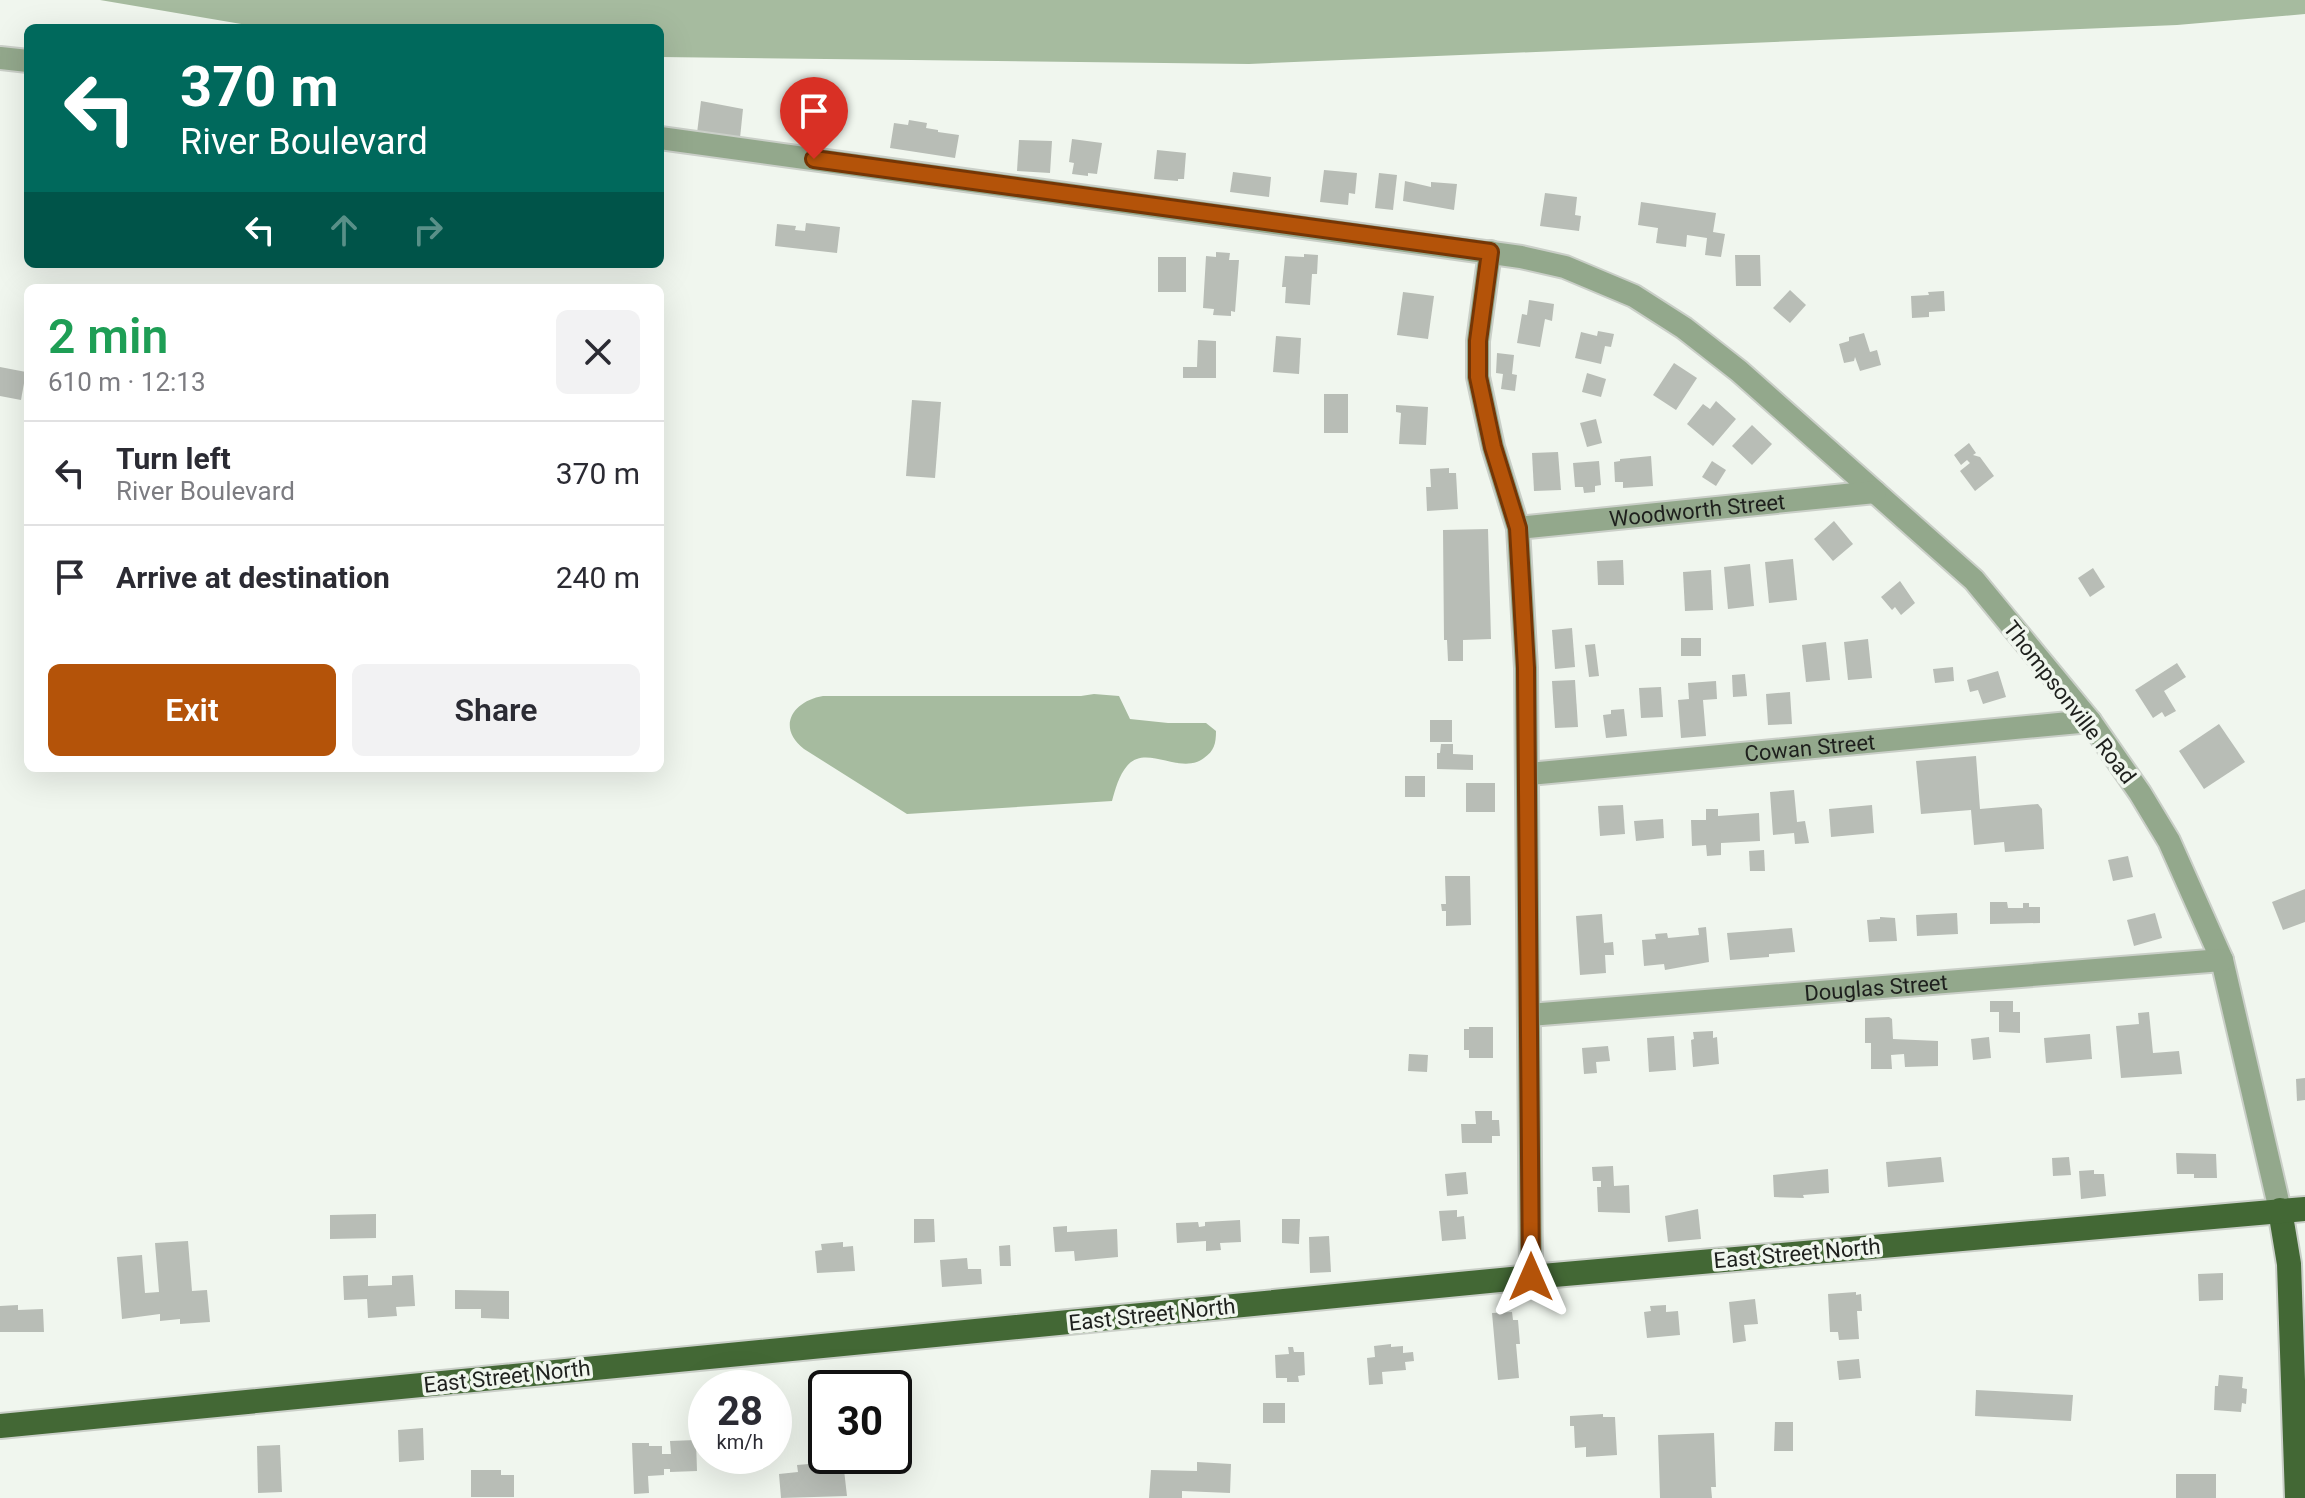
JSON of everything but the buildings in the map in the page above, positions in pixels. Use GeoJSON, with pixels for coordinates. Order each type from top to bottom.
{"type":"FeatureCollection","features":[{"type":"Feature","properties":{"kind":"main road","name":"East Street North"},"geometry":{"type":"LineString","coordinates":[[0,1426],[1531,1277],[2305,1209]]}},
{"type":"Feature","properties":{"kind":"main road","name":"Thompsonville Road"},"geometry":{"type":"LineString","coordinates":[[2280,1210],[2289,1264],[2297,1498]]}},
{"type":"Feature","properties":{"kind":"street"},"geometry":{"type":"LineString","coordinates":[[0,58],[24,61]]}},
{"type":"Feature","properties":{"kind":"street","name":"Thompsonville Road"},"geometry":{"type":"LineString","coordinates":[[664,139],[1490,252],[1565,267],[1646,304],[1684,328],[1739,371],[1974,580],[2090,721],[2140,793],[2169,841],[2222,960],[2280,1210]]}},
{"type":"Feature","properties":{"kind":"street"},"geometry":{"type":"LineString","coordinates":[[1490,252],[1478,341],[1478,377],[1493,447],[1518,528],[1529,774],[1531,1277]]}},
{"type":"Feature","properties":{"kind":"street","name":"Woodworth Street"},"geometry":{"type":"LineString","coordinates":[[1518,528],[1875,492]]}},
{"type":"Feature","properties":{"kind":"street","name":"Cowan Street"},"geometry":{"type":"LineString","coordinates":[[1529,774],[2090,721]]}},
{"type":"Feature","properties":{"kind":"street","name":"Douglas Street"},"geometry":{"type":"LineString","coordinates":[[1529,1015],[2222,960]]}},
{"type":"Feature","properties":{"kind":"shaded area"},"geometry":{"type":"Polygon","coordinates":[[[100,0],[2305,0],[2305,14],[2177,25],[1249,64],[664,57],[664,24],[241,24],[100,0]]]}},
{"type":"Feature","properties":{"kind":"shaded area"},"geometry":{"type":"Polygon","coordinates":[[[823,696],[1119,696],[1130,719],[1206,723],[1216,731],[1214,747],[1195,763],[1153,758],[1135,760],[1122,774],[1112,801],[907,814],[804,749],[796,741],[790,724],[796,709],[803,703],[823,696]]]}},
{"type":"Feature","properties":{"kind":"route"},"geometry":{"type":"LineString","coordinates":[[814,159],[1490,252],[1478,341],[1478,377],[1482,407],[1518,528],[1526,668],[1531,1277]]}}]}
